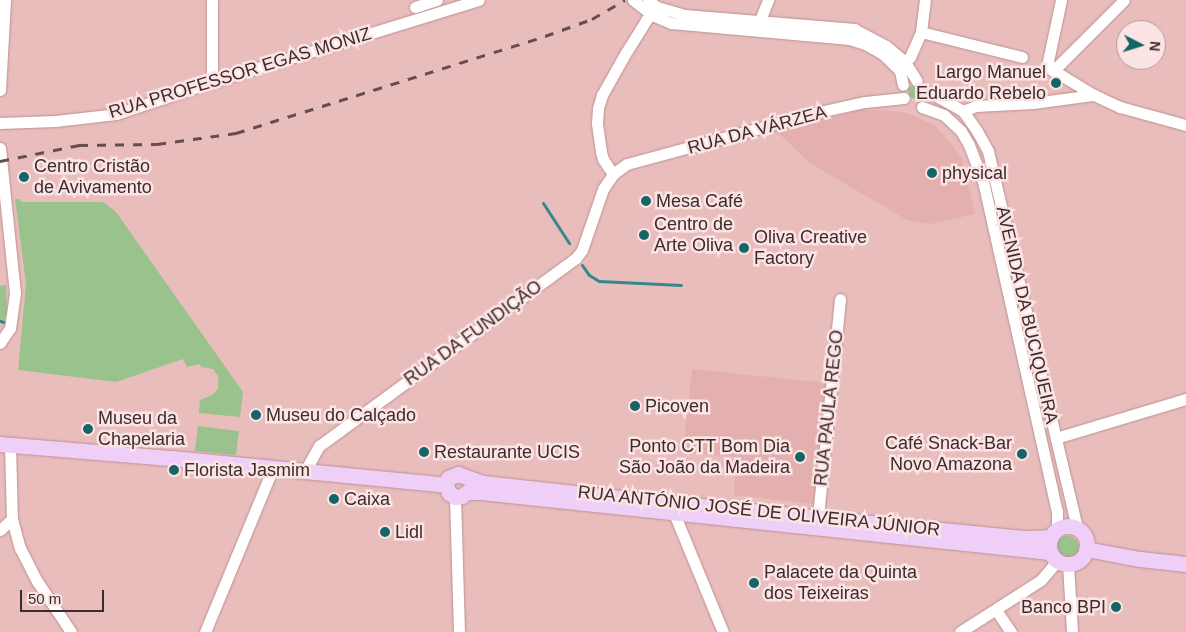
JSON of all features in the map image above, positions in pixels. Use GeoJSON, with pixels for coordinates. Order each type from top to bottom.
{"type":"FeatureCollection","features":[{"type":"Feature","properties":{"kind":"main road","name":"RUA ANTÓNIO JOSÉ DE OLIVEIRA JÚNIOR"},"geometry":{"type":"LineString","coordinates":[[5,445],[274,468],[459,488],[483,483],[672,507],[1056,549]]}},
{"type":"Feature","properties":{"kind":"main road","name":"RUA ANTÓNIO JOSÉ DE OLIVEIRA JÚNIOR"},"geometry":{"type":"LineString","coordinates":[[672,507],[818,516],[1026,538],[1056,549]]}},
{"type":"Feature","properties":{"kind":"main road","name":"RUA ANTÓNIO JOSÉ DE OLIVEIRA JÚNIOR"},"geometry":{"type":"LineString","coordinates":[[1056,549],[1069,527],[1081,532]]}},
{"type":"Feature","properties":{"kind":"main road"},"geometry":{"type":"LineString","coordinates":[[1056,549],[1080,560],[1086,549],[1085,538],[1081,532]]}},
{"type":"Feature","properties":{"kind":"main road"},"geometry":{"type":"LineString","coordinates":[[1086,549],[1140,559],[1186,564]]}},
{"type":"Feature","properties":{"kind":"street"},"geometry":{"type":"LineString","coordinates":[[0,90],[6,0]]}},
{"type":"Feature","properties":{"kind":"street"},"geometry":{"type":"LineString","coordinates":[[212,0],[212,82]]}},
{"type":"Feature","properties":{"kind":"street","name":"RUA PROFESSOR EGAS MONIZ"},"geometry":{"type":"LineString","coordinates":[[0,123],[55,121],[116,114],[212,82],[437,0]]}},
{"type":"Feature","properties":{"kind":"street","name":"RUA PROFESSOR EGAS MONIZ"},"geometry":{"type":"LineString","coordinates":[[415,8],[479,0]]}},
{"type":"Feature","properties":{"kind":"street"},"geometry":{"type":"LineString","coordinates":[[761,25],[768,0]]}},
{"type":"Feature","properties":{"kind":"street"},"geometry":{"type":"LineString","coordinates":[[905,62],[910,57],[921,32],[925,0]]}},
{"type":"Feature","properties":{"kind":"street"},"geometry":{"type":"LineString","coordinates":[[1062,0],[1048,61],[1053,71],[1094,95],[1120,107],[1186,125]]}},
{"type":"Feature","properties":{"kind":"street"},"geometry":{"type":"LineString","coordinates":[[1053,71],[1124,0]]}},
{"type":"Feature","properties":{"kind":"street"},"geometry":{"type":"LineString","coordinates":[[641,2],[654,11],[761,25],[849,39],[865,44],[892,62],[900,71],[903,84],[901,90],[904,98],[916,107],[922,107],[929,101],[929,92],[916,81],[905,62],[886,46],[854,29],[761,25]]}},
{"type":"Feature","properties":{"kind":"street"},"geometry":{"type":"LineString","coordinates":[[613,174],[602,159],[597,123],[598,108],[602,95],[625,54],[646,20],[654,11]]}},
{"type":"Feature","properties":{"kind":"street"},"geometry":{"type":"LineString","coordinates":[[921,32],[1022,57]]}},
{"type":"Feature","properties":{"kind":"street"},"geometry":{"type":"LineString","coordinates":[[903,84],[911,80],[916,81]]}},
{"type":"Feature","properties":{"kind":"street","name":"AVENIDA DA BUCIQUEIRA"},"geometry":{"type":"LineString","coordinates":[[929,92],[963,112],[977,131],[988,151],[1077,527],[1081,532]]}},
{"type":"Feature","properties":{"kind":"street"},"geometry":{"type":"LineString","coordinates":[[963,112],[976,106],[1014,105],[1076,99],[1094,95]]}},
{"type":"Feature","properties":{"kind":"street","name":"RUA DA VÁRZEA"},"geometry":{"type":"LineString","coordinates":[[613,174],[627,164],[796,118],[865,102],[904,98]]}},
{"type":"Feature","properties":{"kind":"street","name":"AVENIDA DA BUCIQUEIRA"},"geometry":{"type":"LineString","coordinates":[[922,107],[944,115],[961,131],[974,156],[983,181],[1057,512],[1056,549],[1072,632]]}},
{"type":"Feature","properties":{"kind":"street"},"geometry":{"type":"LineString","coordinates":[[0,148],[15,293],[10,328],[0,343]]}},
{"type":"Feature","properties":{"kind":"street","name":"RUA DA FUNDIÇÃO"},"geometry":{"type":"LineString","coordinates":[[305,472],[319,446],[576,258],[582,250],[602,189],[613,174]]}},
{"type":"Feature","properties":{"kind":"street","name":"RUA PAULA REGO"},"geometry":{"type":"LineString","coordinates":[[818,516],[840,299]]}},
{"type":"Feature","properties":{"kind":"street"},"geometry":{"type":"LineString","coordinates":[[1056,438],[1186,399]]}},
{"type":"Feature","properties":{"kind":"street"},"geometry":{"type":"LineString","coordinates":[[5,445],[12,519],[20,548],[38,581],[72,632]]}},
{"type":"Feature","properties":{"kind":"street"},"geometry":{"type":"LineString","coordinates":[[205,632],[274,468]]}},
{"type":"Feature","properties":{"kind":"street"},"geometry":{"type":"LineString","coordinates":[[459,488],[454,507],[459,632]]}},
{"type":"Feature","properties":{"kind":"street"},"geometry":{"type":"LineString","coordinates":[[672,507],[723,632]]}},
{"type":"Feature","properties":{"kind":"street"},"geometry":{"type":"LineString","coordinates":[[0,530],[12,519]]}},
{"type":"Feature","properties":{"kind":"street"},"geometry":{"type":"LineString","coordinates":[[960,632],[1041,580],[1056,549]]}},
{"type":"Feature","properties":{"kind":"street"},"geometry":{"type":"LineString","coordinates":[[996,610],[1010,632]]}},
{"type":"Feature","properties":{"kind":"shaded area"},"geometry":{"type":"Polygon","coordinates":[[[861,110],[908,113],[936,126],[962,158],[975,214],[930,224],[907,220],[810,163],[776,131],[861,110]]]}},
{"type":"Feature","properties":{"kind":"shaded area"},"geometry":{"type":"Polygon","coordinates":[[[692,369],[827,383],[814,504],[734,495],[736,457],[683,453],[692,369]]]}},
{"type":"Feature","properties":{"kind":"green space"},"geometry":{"type":"Polygon","coordinates":[[[911,86],[917,87],[922,91],[923,98],[919,100],[910,97],[908,89],[911,86]]]}},
{"type":"Feature","properties":{"kind":"green space"},"geometry":{"type":"Polygon","coordinates":[[[15,199],[20,199],[21,202],[103,202],[116,212],[243,392],[240,417],[199,413],[200,400],[212,395],[218,389],[218,376],[213,369],[201,367],[200,364],[187,367],[183,359],[116,382],[18,370],[26,284],[15,199]]]}},
{"type":"Feature","properties":{"kind":"green space"},"geometry":{"type":"Polygon","coordinates":[[[6,285],[7,313],[3,323],[0,323],[0,286],[6,285]]]}},
{"type":"Feature","properties":{"kind":"green space"},"geometry":{"type":"Polygon","coordinates":[[[198,426],[239,431],[236,455],[195,451],[198,426]]]}},
{"type":"Feature","properties":{"kind":"green space"},"geometry":{"type":"Polygon","coordinates":[[[1067,536],[1072,537],[1078,543],[1078,553],[1072,559],[1067,560],[1062,559],[1056,553],[1055,548],[1056,543],[1062,537],[1067,536]]]}},
{"type":"Feature","properties":{"kind":"waterway"},"geometry":{"type":"LineString","coordinates":[[543,203],[569,243]]}},
{"type":"Feature","properties":{"kind":"waterway"},"geometry":{"type":"LineString","coordinates":[[582,265],[589,275],[599,281],[681,285]]}},
{"type":"Feature","properties":{"kind":"waterway"},"geometry":{"type":"LineString","coordinates":[[0,321],[4,322]]}},
{"type":"Feature","properties":{"kind":"railway"},"geometry":{"type":"LineString","coordinates":[[0,161],[79,145],[157,144],[236,133],[545,36],[592,19],[625,0]]}},
{"type":"Feature","properties":{"kind":"place","name":"Largo Manuel Eduardo Rebelo"},"geometry":{"type":"Point","coordinates":[1056,83]}},
{"type":"Feature","properties":{"kind":"place","name":"physical"},"geometry":{"type":"Point","coordinates":[932,173]}},
{"type":"Feature","properties":{"kind":"place","name":"Centro Cristão de Avivamento"},"geometry":{"type":"Point","coordinates":[24,177]}},
{"type":"Feature","properties":{"kind":"place","name":"Mesa Café"},"geometry":{"type":"Point","coordinates":[646,201]}},
{"type":"Feature","properties":{"kind":"place","name":"Centro de Arte Oliva"},"geometry":{"type":"Point","coordinates":[644,235]}},
{"type":"Feature","properties":{"kind":"place","name":"Oliva Creative Factory"},"geometry":{"type":"Point","coordinates":[744,248]}},
{"type":"Feature","properties":{"kind":"place","name":"Picoven"},"geometry":{"type":"Point","coordinates":[635,406]}},
{"type":"Feature","properties":{"kind":"place","name":"Museu do Calçado"},"geometry":{"type":"Point","coordinates":[256,415]}},
{"type":"Feature","properties":{"kind":"place","name":"Museu da Chapelaria"},"geometry":{"type":"Point","coordinates":[88,429]}},
{"type":"Feature","properties":{"kind":"place","name":"Restaurante UCIS"},"geometry":{"type":"Point","coordinates":[424,452]}},
{"type":"Feature","properties":{"kind":"place","name":"Café Snack-Bar Novo Amazona"},"geometry":{"type":"Point","coordinates":[1022,454]}},
{"type":"Feature","properties":{"kind":"place","name":"Ponto CTT Bom Dia São João da Madeira"},"geometry":{"type":"Point","coordinates":[800,457]}},
{"type":"Feature","properties":{"kind":"place","name":"Florista Jasmim"},"geometry":{"type":"Point","coordinates":[174,470]}},
{"type":"Feature","properties":{"kind":"place","name":"Caixa"},"geometry":{"type":"Point","coordinates":[334,499]}},
{"type":"Feature","properties":{"kind":"place","name":"Lidl"},"geometry":{"type":"Point","coordinates":[385,532]}},
{"type":"Feature","properties":{"kind":"place","name":"Palacete da Quinta dos Teixeiras"},"geometry":{"type":"Point","coordinates":[754,583]}},
{"type":"Feature","properties":{"kind":"place","name":"Banco BPI"},"geometry":{"type":"Point","coordinates":[1116,607]}}]}
